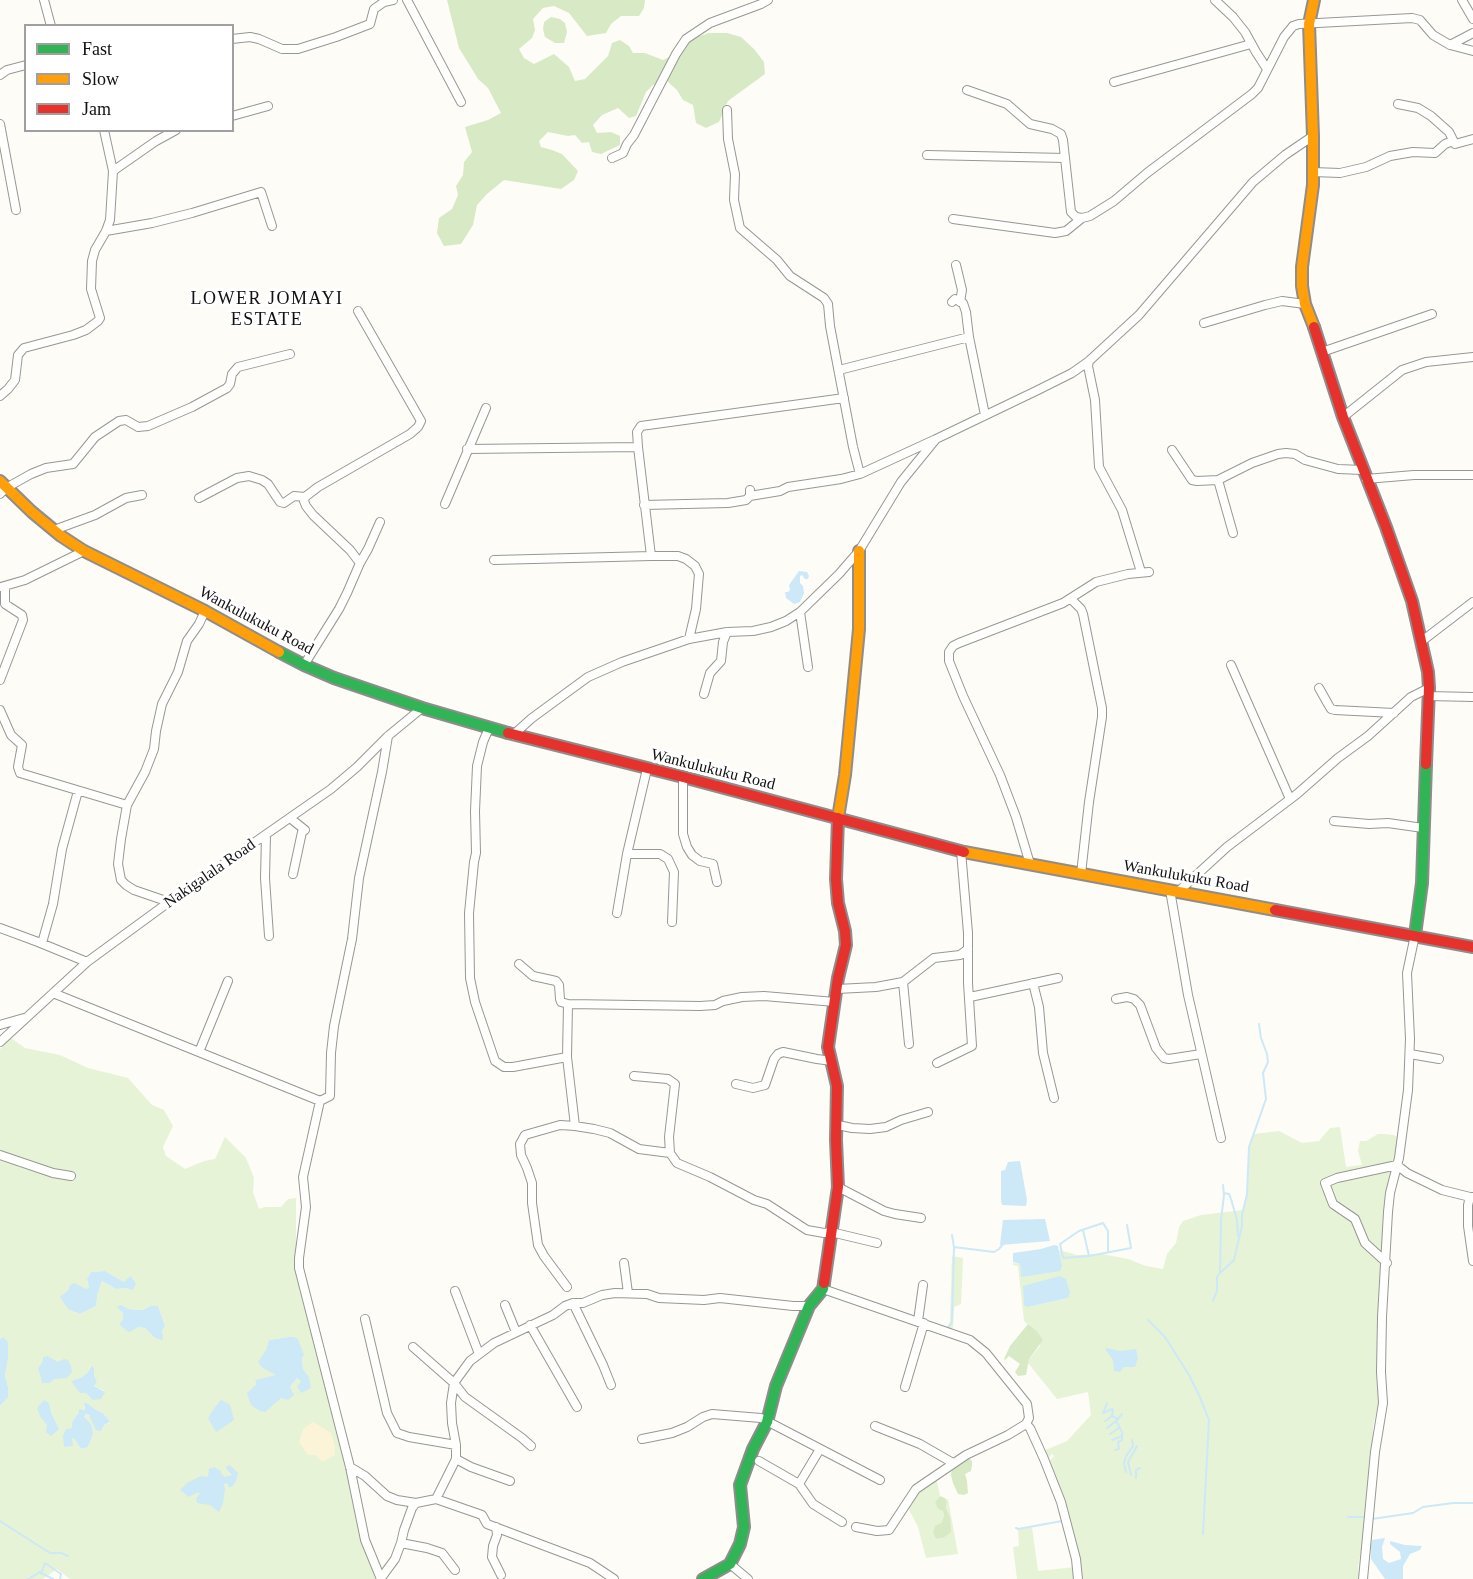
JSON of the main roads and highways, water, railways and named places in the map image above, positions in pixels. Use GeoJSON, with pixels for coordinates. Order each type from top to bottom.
{"type":"FeatureCollection","features":[{"type":"Feature","properties":{"kind":"water"},"geometry":{"type":"Polygon","coordinates":[[[799,571],[807,572],[809,576],[805,579],[802,575],[800,576],[804,593],[800,602],[794,604],[786,598],[785,592],[790,590],[789,585],[799,571]]]}},
{"type":"Feature","properties":{"kind":"water"},"geometry":{"type":"Polygon","coordinates":[[[1020,1161],[1026,1206],[1002,1205],[1001,1171],[1005,1170],[1008,1162],[1020,1161]]]}},
{"type":"Feature","properties":{"kind":"water"},"geometry":{"type":"Polygon","coordinates":[[[1045,1219],[1050,1241],[1000,1245],[1003,1220],[1045,1219]]]}},
{"type":"Feature","properties":{"kind":"water"},"geometry":{"type":"Polygon","coordinates":[[[1058,1246],[1062,1266],[1060,1271],[1021,1277],[1020,1264],[1013,1262],[1013,1253],[1058,1246]]]}},
{"type":"Feature","properties":{"kind":"water"},"geometry":{"type":"Polygon","coordinates":[[[105,1271],[124,1282],[130,1276],[136,1283],[133,1290],[116,1289],[102,1281],[96,1306],[80,1314],[68,1309],[60,1297],[70,1285],[74,1283],[86,1289],[89,1287],[87,1279],[91,1272],[105,1271]]]}},
{"type":"Feature","properties":{"kind":"water"},"geometry":{"type":"Polygon","coordinates":[[[1060,1276],[1066,1279],[1070,1293],[1068,1298],[1028,1307],[1024,1305],[1023,1286],[1060,1276]]]}},
{"type":"Feature","properties":{"kind":"water"},"geometry":{"type":"Polygon","coordinates":[[[121,1305],[128,1309],[142,1310],[150,1306],[158,1306],[165,1326],[162,1331],[163,1340],[155,1338],[145,1328],[138,1327],[130,1332],[127,1331],[119,1324],[123,1319],[123,1313],[117,1307],[121,1305]]]}},
{"type":"Feature","properties":{"kind":"water"},"geometry":{"type":"Polygon","coordinates":[[[3,1337],[8,1342],[5,1376],[8,1397],[0,1406],[0,1339],[3,1337]]]}},
{"type":"Feature","properties":{"kind":"water"},"geometry":{"type":"Polygon","coordinates":[[[289,1337],[298,1339],[304,1355],[302,1357],[303,1369],[309,1377],[311,1388],[301,1393],[297,1386],[301,1382],[297,1378],[290,1387],[294,1395],[288,1400],[281,1398],[265,1412],[260,1411],[251,1405],[247,1393],[256,1385],[255,1380],[276,1375],[263,1368],[258,1362],[269,1340],[289,1337]]]}},
{"type":"Feature","properties":{"kind":"water"},"geometry":{"type":"Polygon","coordinates":[[[1105,1349],[1120,1351],[1136,1349],[1138,1358],[1135,1367],[1124,1367],[1120,1372],[1114,1371],[1113,1360],[1105,1349]]]}},
{"type":"Feature","properties":{"kind":"water"},"geometry":{"type":"Polygon","coordinates":[[[47,1356],[58,1362],[68,1360],[72,1372],[67,1378],[42,1383],[38,1369],[43,1357],[47,1356]]]}},
{"type":"Feature","properties":{"kind":"water"},"geometry":{"type":"Polygon","coordinates":[[[91,1366],[94,1368],[97,1382],[94,1386],[105,1392],[101,1399],[93,1400],[86,1393],[80,1393],[71,1381],[82,1377],[91,1366]]]}},
{"type":"Feature","properties":{"kind":"water"},"geometry":{"type":"Polygon","coordinates":[[[222,1399],[230,1405],[234,1420],[216,1432],[208,1418],[222,1399]]]}},
{"type":"Feature","properties":{"kind":"water"},"geometry":{"type":"Polygon","coordinates":[[[44,1400],[49,1403],[59,1429],[51,1436],[46,1432],[47,1425],[37,1408],[44,1400]]]}},
{"type":"Feature","properties":{"kind":"water"},"geometry":{"type":"Polygon","coordinates":[[[84,1403],[103,1413],[110,1422],[104,1425],[101,1431],[96,1430],[89,1415],[86,1414],[84,1417],[91,1424],[93,1434],[88,1447],[81,1449],[74,1438],[72,1439],[73,1446],[64,1447],[63,1436],[66,1429],[72,1428],[72,1422],[79,1409],[85,1409],[84,1403]]]}},
{"type":"Feature","properties":{"kind":"water"},"geometry":{"type":"Polygon","coordinates":[[[230,1465],[238,1473],[232,1487],[229,1487],[227,1483],[224,1484],[223,1503],[219,1512],[210,1505],[197,1503],[196,1498],[200,1494],[198,1492],[189,1497],[180,1490],[187,1483],[201,1476],[208,1477],[209,1469],[214,1467],[225,1477],[232,1475],[225,1467],[230,1465]]]}},
{"type":"Feature","properties":{"kind":"water"},"geometry":{"type":"Polygon","coordinates":[[[1385,1538],[1382,1547],[1383,1559],[1389,1563],[1401,1559],[1400,1552],[1390,1544],[1390,1541],[1422,1546],[1420,1550],[1410,1554],[1403,1566],[1403,1579],[1385,1579],[1371,1559],[1372,1540],[1385,1538]]]}},
{"type":"Feature","properties":{"kind":"waterway"},"geometry":{"type":"LineString","coordinates":[[1220,1273],[1234,1260],[1247,1194],[1249,1147],[1266,1099],[1263,1073],[1268,1062],[1259,1024]]}},
{"type":"Feature","properties":{"kind":"waterway"},"geometry":{"type":"LineString","coordinates":[[1213,1301],[1217,1291],[1217,1277],[1220,1273],[1223,1185]]}},
{"type":"Feature","properties":{"kind":"waterway"},"geometry":{"type":"LineString","coordinates":[[1224,1193],[1229,1194],[1231,1199],[1237,1220],[1238,1236]]}},
{"type":"Feature","properties":{"kind":"waterway"},"geometry":{"type":"LineString","coordinates":[[1108,1252],[1108,1231],[1103,1223],[1079,1231],[1060,1244],[1063,1258],[1089,1256],[1131,1248],[1127,1225]]}},
{"type":"Feature","properties":{"kind":"waterway"},"geometry":{"type":"LineString","coordinates":[[1083,1230],[1089,1256]]}},
{"type":"Feature","properties":{"kind":"waterway"},"geometry":{"type":"LineString","coordinates":[[952,1235],[954,1247]]}},
{"type":"Feature","properties":{"kind":"waterway"},"geometry":{"type":"LineString","coordinates":[[948,1328],[952,1322],[954,1247],[994,1252],[1004,1243]]}},
{"type":"Feature","properties":{"kind":"waterway"},"geometry":{"type":"LineString","coordinates":[[1148,1320],[1165,1337],[1189,1375],[1209,1420],[1203,1534]]}},
{"type":"Feature","properties":{"kind":"waterway"},"geometry":{"type":"LineString","coordinates":[[1107,1403],[1103,1413],[1112,1409],[1112,1416],[1118,1419]]}},
{"type":"Feature","properties":{"kind":"waterway"},"geometry":{"type":"LineString","coordinates":[[1115,1450],[1119,1449],[1118,1442],[1122,1440],[1122,1432],[1116,1421],[1122,1414]]}},
{"type":"Feature","properties":{"kind":"waterway"},"geometry":{"type":"LineString","coordinates":[[1105,1421],[1112,1416]]}},
{"type":"Feature","properties":{"kind":"waterway"},"geometry":{"type":"LineString","coordinates":[[1107,1428],[1116,1421]]}},
{"type":"Feature","properties":{"kind":"waterway"},"geometry":{"type":"LineString","coordinates":[[1110,1434],[1119,1428]]}},
{"type":"Feature","properties":{"kind":"waterway"},"geometry":{"type":"LineString","coordinates":[[1112,1440],[1122,1436]]}},
{"type":"Feature","properties":{"kind":"waterway"},"geometry":{"type":"LineString","coordinates":[[1126,1472],[1124,1463],[1133,1446],[1132,1440]]}},
{"type":"Feature","properties":{"kind":"waterway"},"geometry":{"type":"LineString","coordinates":[[1131,1475],[1128,1462],[1137,1446]]}},
{"type":"Feature","properties":{"kind":"waterway"},"geometry":{"type":"LineString","coordinates":[[1136,1478],[1136,1470],[1140,1468]]}},
{"type":"Feature","properties":{"kind":"waterway"},"geometry":{"type":"LineString","coordinates":[[1372,1519],[1413,1513],[1423,1507],[1473,1503]]}},
{"type":"Feature","properties":{"kind":"waterway"},"geometry":{"type":"LineString","coordinates":[[1348,1517],[1363,1517]]}},
{"type":"Feature","properties":{"kind":"waterway"},"geometry":{"type":"LineString","coordinates":[[0,1521],[50,1553],[61,1553],[68,1556]]}},
{"type":"Feature","properties":{"kind":"waterway"},"geometry":{"type":"LineString","coordinates":[[1016,1528],[1062,1521]]}},
{"type":"Feature","properties":{"kind":"waterway"},"geometry":{"type":"LineString","coordinates":[[28,1579],[42,1571],[45,1563],[61,1574],[60,1579]]}},
{"type":"Feature","properties":{"kind":"waterway"},"geometry":{"type":"LineString","coordinates":[[39,1572],[53,1579]]}},
{"type":"Feature","properties":{"kind":"district","name":"LOWER JOMAYI ESTATE"},"geometry":{"type":"Point","coordinates":[267,309]}}]}
